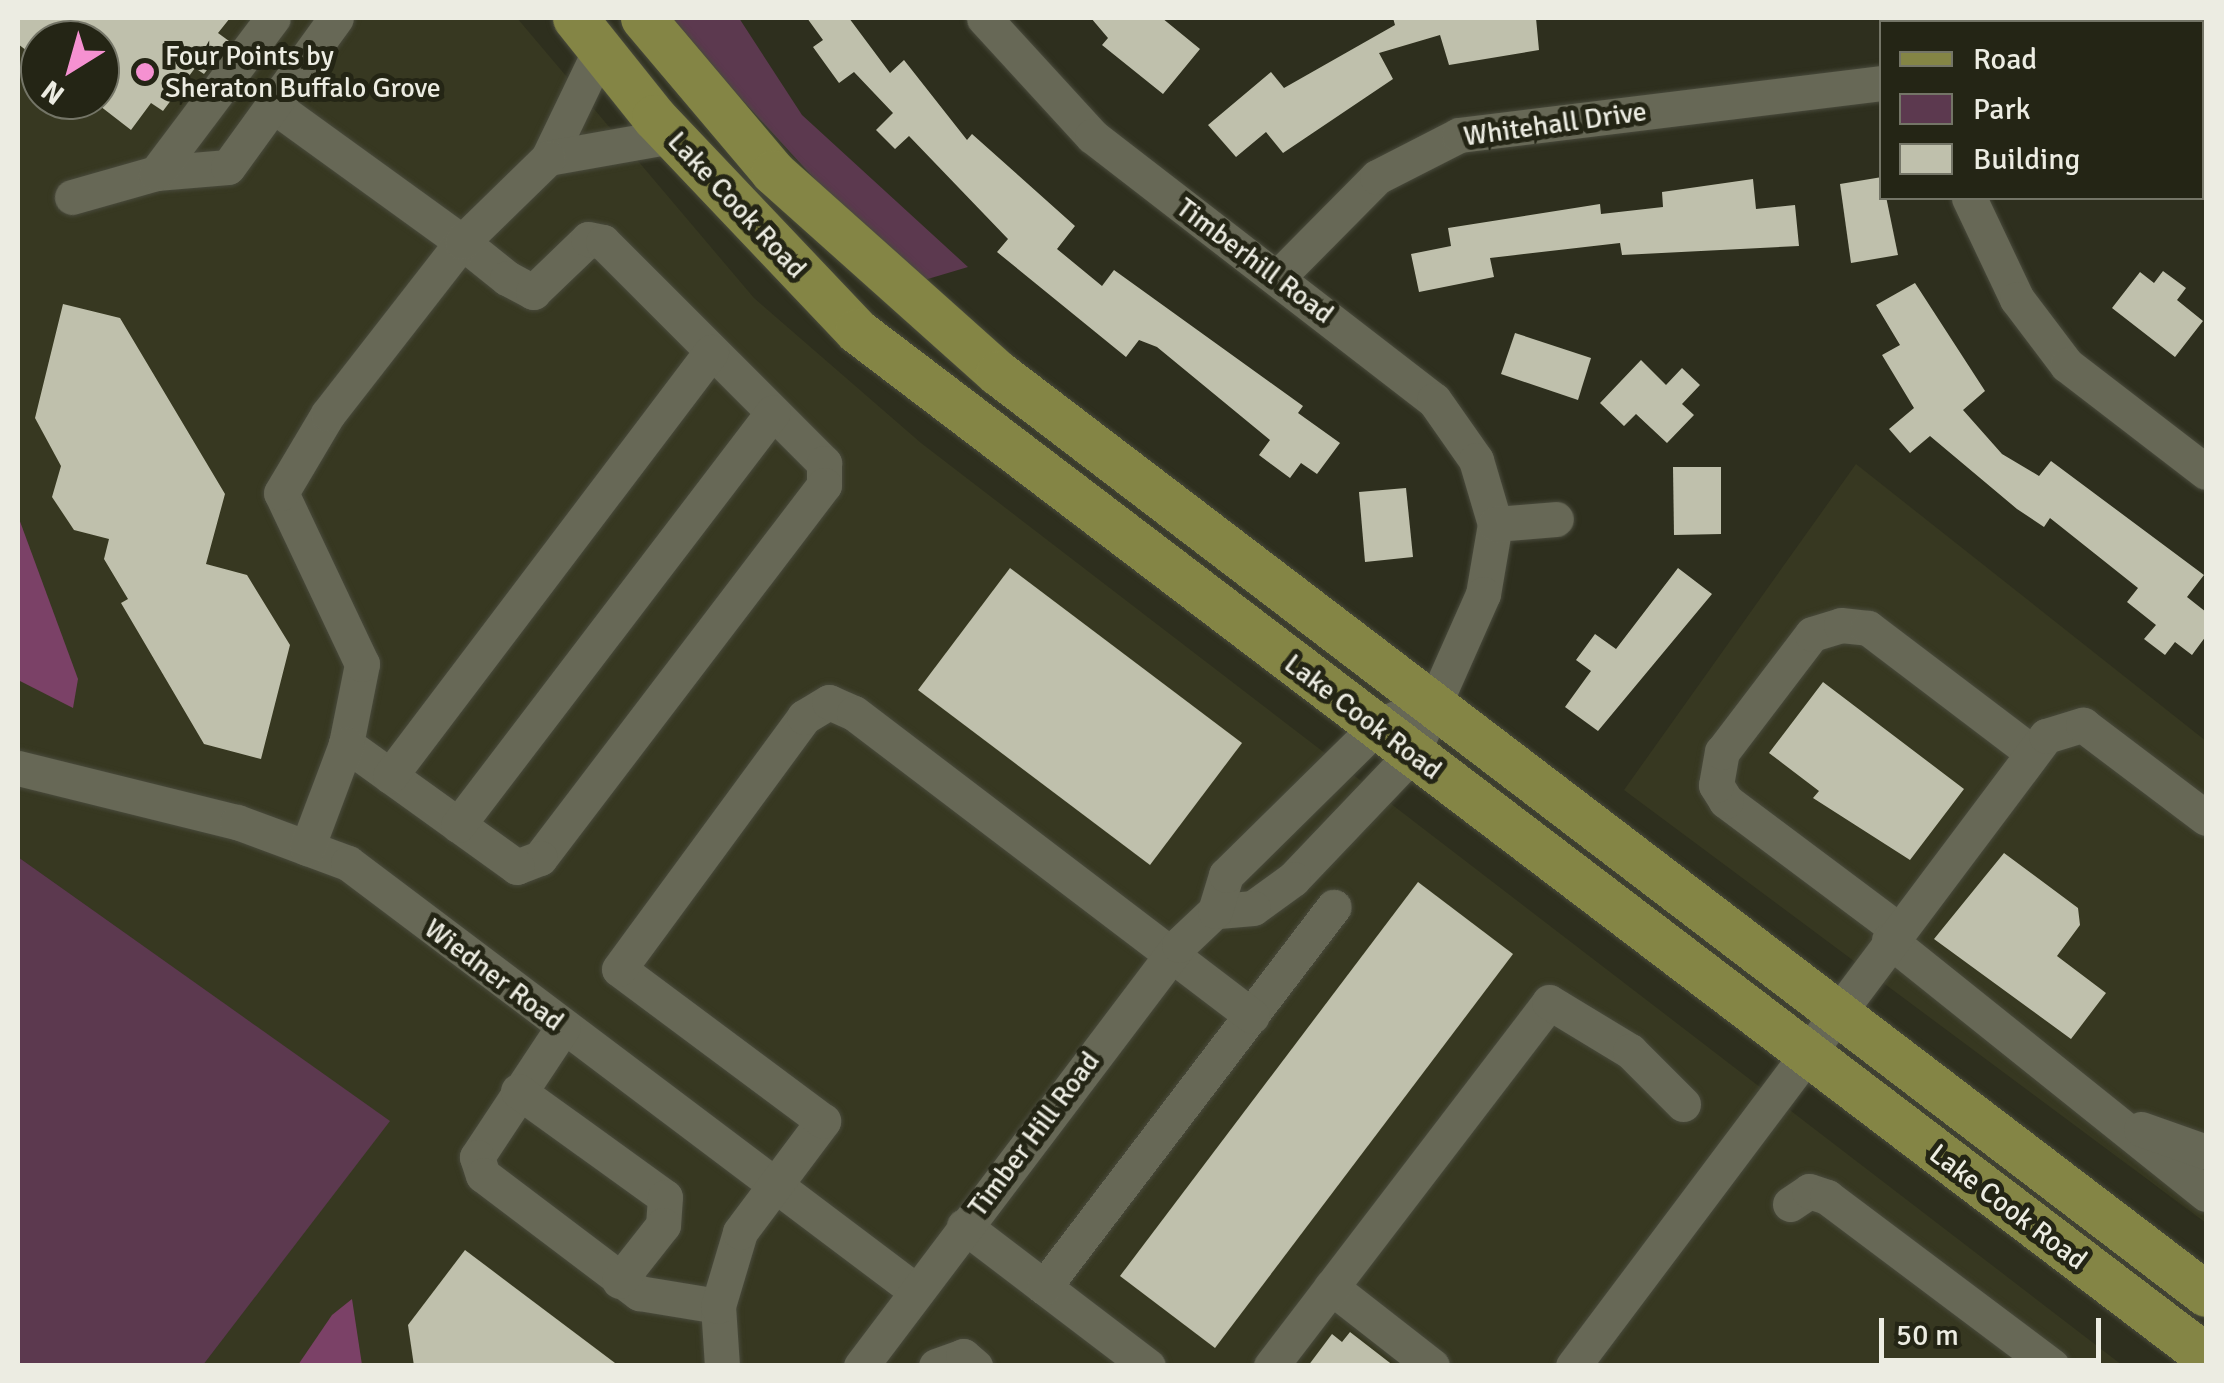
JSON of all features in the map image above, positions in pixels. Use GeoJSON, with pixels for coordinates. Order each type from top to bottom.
{"type":"FeatureCollection","features":[{"type":"Feature","properties":{"kind":"main road","name":"Lake Cook Road"},"geometry":{"type":"LineString","coordinates":[[644,18],[773,172],[889,284],[1429,703],[2206,1294]]}},
{"type":"Feature","properties":{"kind":"main road","name":"Lake Cook Road"},"geometry":{"type":"LineString","coordinates":[[588,34],[672,136],[856,330],[1803,1054],[2206,1356]]}},
{"type":"Feature","properties":{"kind":"street"},"geometry":{"type":"LineString","coordinates":[[156,172],[273,18]]}},
{"type":"Feature","properties":{"kind":"street"},"geometry":{"type":"LineString","coordinates":[[72,197],[156,172],[228,166],[336,18]]}},
{"type":"Feature","properties":{"kind":"street","name":"Timberhill Road"},"geometry":{"type":"LineString","coordinates":[[984,18],[1092,136],[1434,400],[1476,460],[1495,524],[1483,594],[1429,703]]}},
{"type":"Feature","properties":{"kind":"street"},"geometry":{"type":"LineString","coordinates":[[307,848],[346,744],[362,664],[281,492],[328,414],[462,242],[548,158],[588,34]]}},
{"type":"Feature","properties":{"kind":"street","name":"Whitehall Drive"},"geometry":{"type":"LineString","coordinates":[[1278,276],[1377,177],[1459,135],[1879,83]]}},
{"type":"Feature","properties":{"kind":"street"},"geometry":{"type":"LineString","coordinates":[[274,106],[533,292],[588,239],[603,242],[824,464],[824,485],[540,858],[517,867],[346,744]]}},
{"type":"Feature","properties":{"kind":"street"},"geometry":{"type":"LineString","coordinates":[[548,158],[672,136]]}},
{"type":"Feature","properties":{"kind":"street"},"geometry":{"type":"LineString","coordinates":[[1970,200],[2017,298],[2067,364],[2206,472]]}},
{"type":"Feature","properties":{"kind":"street"},"geometry":{"type":"LineString","coordinates":[[390,776],[711,352]]}},
{"type":"Feature","properties":{"kind":"street"},"geometry":{"type":"LineString","coordinates":[[458,824],[773,412]]}},
{"type":"Feature","properties":{"kind":"street"},"geometry":{"type":"LineString","coordinates":[[1495,524],[1556,519]]}},
{"type":"Feature","properties":{"kind":"street"},"geometry":{"type":"LineString","coordinates":[[2030,751],[1868,628],[1841,625],[1812,634],[1722,752],[1716,786],[1726,801],[2206,1194]]}},
{"type":"Feature","properties":{"kind":"street"},"geometry":{"type":"LineString","coordinates":[[722,1366],[718,1306],[740,1232],[823,1120],[619,968],[804,717],[829,702],[1252,1016]]}},
{"type":"Feature","properties":{"kind":"street"},"geometry":{"type":"LineString","coordinates":[[1215,910],[1253,908],[1293,879],[1412,754],[1429,703]]}},
{"type":"Feature","properties":{"kind":"street","name":"Timber Hill Road"},"geometry":{"type":"LineString","coordinates":[[861,1366],[1172,954],[1215,910],[1226,875],[1376,727],[1429,703]]}},
{"type":"Feature","properties":{"kind":"street"},"geometry":{"type":"LineString","coordinates":[[1573,1366],[2030,751],[2083,725],[2206,818]]}},
{"type":"Feature","properties":{"kind":"street","name":"Wiedner Road"},"geometry":{"type":"LineString","coordinates":[[18,768],[307,848],[348,863],[916,1292]]}},
{"type":"Feature","properties":{"kind":"street"},"geometry":{"type":"LineString","coordinates":[[1044,1287],[1334,907]]}},
{"type":"Feature","properties":{"kind":"street"},"geometry":{"type":"LineString","coordinates":[[1271,1366],[1549,1002],[1630,1050],[1683,1104]]}},
{"type":"Feature","properties":{"kind":"street"},"geometry":{"type":"LineString","coordinates":[[563,1026],[477,1157],[483,1174],[619,1281],[718,1306]]}},
{"type":"Feature","properties":{"kind":"street"},"geometry":{"type":"LineString","coordinates":[[518,1091],[665,1197],[662,1225],[619,1281]]}},
{"type":"Feature","properties":{"kind":"street"},"geometry":{"type":"LineString","coordinates":[[2116,1121],[2206,1133]]}},
{"type":"Feature","properties":{"kind":"street"},"geometry":{"type":"LineString","coordinates":[[2116,1121],[2206,1152]]}},
{"type":"Feature","properties":{"kind":"street"},"geometry":{"type":"LineString","coordinates":[[2116,1121],[2206,1174]]}},
{"type":"Feature","properties":{"kind":"street"},"geometry":{"type":"LineString","coordinates":[[1790,1204],[1809,1191],[1828,1197],[2052,1366]]}},
{"type":"Feature","properties":{"kind":"street"},"geometry":{"type":"LineString","coordinates":[[964,1226],[1148,1366]]}},
{"type":"Feature","properties":{"kind":"street"},"geometry":{"type":"LineString","coordinates":[[1331,1287],[1432,1366]]}},
{"type":"Feature","properties":{"kind":"street"},"geometry":{"type":"LineString","coordinates":[[936,1366],[962,1356],[976,1366]]}},
{"type":"Feature","properties":{"kind":"shaded area"},"geometry":{"type":"Polygon","coordinates":[[[18,18],[517,18],[754,298],[921,443],[2122,1365],[203,1365],[389,1121],[18,857],[18,18]]]}},
{"type":"Feature","properties":{"kind":"shaded area"},"geometry":{"type":"Polygon","coordinates":[[[1856,464],[2206,741],[2206,1223],[1624,790],[1856,464]]]}},
{"type":"Feature","properties":{"kind":"shaded area"},"geometry":{"type":"Polygon","coordinates":[[[18,516],[78,679],[73,708],[18,680],[18,516]]]}},
{"type":"Feature","properties":{"kind":"shaded area"},"geometry":{"type":"Polygon","coordinates":[[[352,1299],[362,1365],[298,1365],[332,1315],[352,1299]]]}},
{"type":"Feature","properties":{"kind":"green space"},"geometry":{"type":"Polygon","coordinates":[[[667,18],[739,18],[802,115],[968,267],[911,284],[667,18]]]}},
{"type":"Feature","properties":{"kind":"green space"},"geometry":{"type":"Polygon","coordinates":[[[18,857],[390,1121],[203,1365],[18,1365],[18,857]]]}},
{"type":"Feature","properties":{"kind":"building"},"geometry":{"type":"Polygon","coordinates":[[[18,18],[230,18],[218,33],[229,41],[204,74],[195,68],[163,111],[151,103],[131,130],[118,120],[120,20],[20,20],[18,44],[18,18]]]}},
{"type":"Feature","properties":{"kind":"building"},"geometry":{"type":"Polygon","coordinates":[[[807,18],[849,18],[890,73],[904,60],[967,140],[972,134],[1075,226],[1057,249],[1102,286],[1114,270],[1303,406],[1298,413],[1340,443],[1317,474],[1301,463],[1290,478],[1259,455],[1270,440],[1157,347],[1139,340],[1126,357],[997,252],[1008,239],[909,136],[895,149],[876,130],[893,113],[854,72],[839,83],[813,47],[823,40],[807,18]]]}},
{"type":"Feature","properties":{"kind":"building"},"geometry":{"type":"Polygon","coordinates":[[[1091,18],[1162,18],[1200,49],[1163,94],[1102,45],[1108,38],[1091,18]]]}},
{"type":"Feature","properties":{"kind":"building"},"geometry":{"type":"Polygon","coordinates":[[[1393,18],[1536,18],[1539,50],[1449,65],[1440,35],[1379,53],[1393,79],[1283,153],[1266,132],[1236,157],[1208,125],[1271,72],[1284,88],[1395,25],[1393,18]]]}},
{"type":"Feature","properties":{"kind":"building"},"geometry":{"type":"Polygon","coordinates":[[[1879,178],[1879,200],[1887,200],[1898,255],[1851,263],[1840,184],[1879,178]]]}},
{"type":"Feature","properties":{"kind":"building"},"geometry":{"type":"Polygon","coordinates":[[[1753,179],[1756,209],[1795,205],[1799,246],[1622,255],[1620,243],[1490,258],[1494,277],[1419,292],[1411,254],[1451,246],[1448,228],[1600,204],[1601,214],[1663,207],[1662,192],[1753,179]]]}},
{"type":"Feature","properties":{"kind":"building"},"geometry":{"type":"Polygon","coordinates":[[[2163,271],[2186,288],[2177,300],[2203,321],[2175,357],[2112,308],[2140,272],[2154,283],[2163,271]]]}},
{"type":"Feature","properties":{"kind":"building"},"geometry":{"type":"Polygon","coordinates":[[[1915,283],[1985,391],[1963,410],[2002,454],[2039,476],[2051,461],[2204,575],[2187,597],[2206,612],[2206,636],[2192,655],[2175,642],[2165,655],[2144,639],[2156,625],[2127,602],[2138,588],[2050,518],[2044,527],[2017,509],[1930,436],[1910,453],[1889,429],[1914,408],[1882,355],[1900,345],[1876,305],[1915,283]]]}},
{"type":"Feature","properties":{"kind":"building"},"geometry":{"type":"Polygon","coordinates":[[[63,304],[120,318],[225,494],[206,564],[247,575],[290,645],[261,759],[204,744],[121,603],[128,599],[104,559],[109,539],[74,530],[52,497],[61,466],[35,418],[63,304]]]}},
{"type":"Feature","properties":{"kind":"building"},"geometry":{"type":"Polygon","coordinates":[[[1515,333],[1591,358],[1578,400],[1501,374],[1515,333]]]}},
{"type":"Feature","properties":{"kind":"building"},"geometry":{"type":"Polygon","coordinates":[[[1641,360],[1666,385],[1682,368],[1700,385],[1682,404],[1694,415],[1667,443],[1636,414],[1624,426],[1600,403],[1641,360]]]}},
{"type":"Feature","properties":{"kind":"building"},"geometry":{"type":"Polygon","coordinates":[[[1673,467],[1721,467],[1721,534],[1674,535],[1673,467]]]}},
{"type":"Feature","properties":{"kind":"building"},"geometry":{"type":"Polygon","coordinates":[[[1406,488],[1413,557],[1365,562],[1359,492],[1406,488]]]}},
{"type":"Feature","properties":{"kind":"building"},"geometry":{"type":"Polygon","coordinates":[[[1010,568],[1242,743],[1150,865],[918,690],[1010,568]]]}},
{"type":"Feature","properties":{"kind":"building"},"geometry":{"type":"Polygon","coordinates":[[[1678,568],[1712,594],[1598,731],[1565,707],[1591,671],[1576,660],[1595,634],[1616,649],[1678,568]]]}},
{"type":"Feature","properties":{"kind":"building"},"geometry":{"type":"Polygon","coordinates":[[[1823,682],[1964,789],[1910,860],[1813,798],[1819,791],[1769,753],[1823,682]]]}},
{"type":"Feature","properties":{"kind":"building"},"geometry":{"type":"Polygon","coordinates":[[[2004,853],[2078,908],[2080,925],[2057,956],[2106,993],[2071,1039],[1934,939],[2004,853]]]}},
{"type":"Feature","properties":{"kind":"building"},"geometry":{"type":"Polygon","coordinates":[[[1418,882],[1513,954],[1215,1348],[1120,1276],[1418,882]]]}},
{"type":"Feature","properties":{"kind":"building"},"geometry":{"type":"Polygon","coordinates":[[[465,1250],[619,1366],[414,1366],[408,1325],[465,1250]]]}},
{"type":"Feature","properties":{"kind":"building"},"geometry":{"type":"Polygon","coordinates":[[[1350,1332],[1394,1366],[1308,1366],[1332,1334],[1342,1342],[1350,1332]]]}},
{"type":"Feature","properties":{"kind":"place","name":"Four Points by Sheraton Buffalo Grove"},"geometry":{"type":"Point","coordinates":[145,72]}}]}
